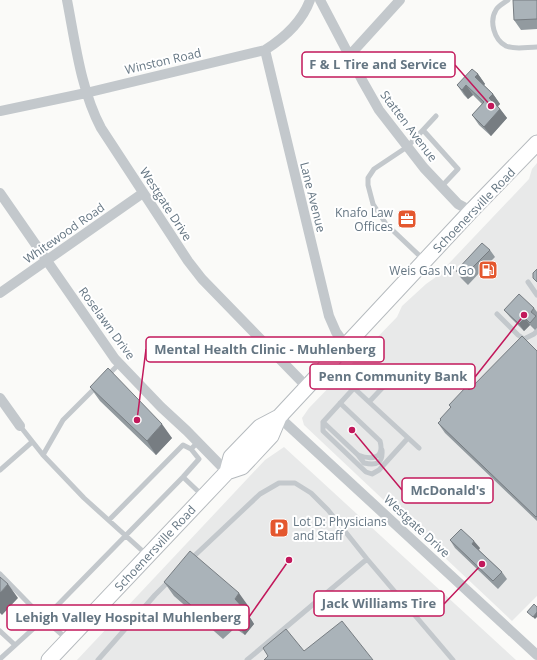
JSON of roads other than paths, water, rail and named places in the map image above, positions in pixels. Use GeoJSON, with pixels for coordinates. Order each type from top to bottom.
{"type":"FeatureCollection","features":[{"type":"Feature","properties":{"kind":"main road","name":"Schoenersville Road"},"geometry":{"type":"LineString","coordinates":[[49,660],[227,472],[231,457],[260,427],[279,417],[471,211],[537,143]]}},
{"type":"Feature","properties":{"kind":"street","name":"Westgate Drive"},"geometry":{"type":"LineString","coordinates":[[67,0],[86,93],[94,115],[101,128],[188,261],[202,279],[307,387]]}},
{"type":"Feature","properties":{"kind":"street","name":"Winston Road"},"geometry":{"type":"LineString","coordinates":[[0,111],[86,93],[264,50],[277,42],[290,30],[301,18],[310,0]]}},
{"type":"Feature","properties":{"kind":"street","name":"Statten Avenue"},"geometry":{"type":"LineString","coordinates":[[320,0],[370,96],[415,158],[458,204],[471,211]]}},
{"type":"Feature","properties":{"kind":"street"},"geometry":{"type":"LineString","coordinates":[[349,56],[400,0]]}},
{"type":"Feature","properties":{"kind":"street","name":"Lane Avenue"},"geometry":{"type":"LineString","coordinates":[[264,50],[329,316],[336,332],[346,346]]}},
{"type":"Feature","properties":{"kind":"street","name":"Roselawn Drive"},"geometry":{"type":"LineString","coordinates":[[0,193],[119,364],[194,445],[227,472]]}},
{"type":"Feature","properties":{"kind":"street","name":"Whitewood Road"},"geometry":{"type":"LineString","coordinates":[[0,294],[144,193]]}},
{"type":"Feature","properties":{"kind":"street"},"geometry":{"type":"LineString","coordinates":[[0,398],[20,426]]}},
{"type":"Feature","properties":{"kind":"street","name":"Westgate Drive"},"geometry":{"type":"LineString","coordinates":[[279,417],[537,655]]}},
{"type":"Feature","properties":{"kind":"lane"},"geometry":{"type":"LineString","coordinates":[[508,0],[497,9],[492,17],[492,26],[500,42],[506,46],[516,48],[537,47]]}},
{"type":"Feature","properties":{"kind":"lane"},"geometry":{"type":"LineString","coordinates":[[425,261],[386,224],[373,204],[368,185],[368,178],[374,169],[407,147],[436,116]]}},
{"type":"Feature","properties":{"kind":"lane"},"geometry":{"type":"LineString","coordinates":[[423,130],[458,169],[441,187]]}},
{"type":"Feature","properties":{"kind":"lane"},"geometry":{"type":"LineString","coordinates":[[528,282],[537,295]]}},
{"type":"Feature","properties":{"kind":"lane"},"geometry":{"type":"LineString","coordinates":[[497,314],[524,339],[537,331]]}},
{"type":"Feature","properties":{"kind":"lane"},"geometry":{"type":"LineString","coordinates":[[43,455],[63,420],[119,364]]}},
{"type":"Feature","properties":{"kind":"lane"},"geometry":{"type":"LineString","coordinates":[[369,402],[386,384]]}},
{"type":"Feature","properties":{"kind":"lane"},"geometry":{"type":"LineString","coordinates":[[408,438],[376,472],[369,473],[366,472],[323,431],[323,422],[354,388],[419,448]]}},
{"type":"Feature","properties":{"kind":"lane"},"geometry":{"type":"LineString","coordinates":[[323,422],[358,455],[365,458],[376,457],[381,453],[382,450],[380,441],[340,403]]}},
{"type":"Feature","properties":{"kind":"lane"},"geometry":{"type":"LineString","coordinates":[[20,426],[43,455],[84,498],[148,555]]}},
{"type":"Feature","properties":{"kind":"lane"},"geometry":{"type":"LineString","coordinates":[[0,470],[32,442]]}},
{"type":"Feature","properties":{"kind":"lane"},"geometry":{"type":"LineString","coordinates":[[0,659],[44,618],[183,477],[199,459],[194,445],[183,445],[109,520]]}},
{"type":"Feature","properties":{"kind":"lane"},"geometry":{"type":"LineString","coordinates":[[183,477],[203,497]]}},
{"type":"Feature","properties":{"kind":"lane"},"geometry":{"type":"LineString","coordinates":[[187,563],[260,494],[279,483],[295,483],[311,493],[328,510],[367,559],[453,660]]}},
{"type":"Feature","properties":{"kind":"lane"},"geometry":{"type":"LineString","coordinates":[[250,659],[367,559]]}},
{"type":"Feature","properties":{"kind":"lane"},"geometry":{"type":"LineString","coordinates":[[0,574],[68,640]]}},
{"type":"Feature","properties":{"kind":"lane"},"geometry":{"type":"LineString","coordinates":[[98,660],[155,595],[177,574]]}},
{"type":"Feature","properties":{"kind":"lane"},"geometry":{"type":"LineString","coordinates":[[0,631],[15,645]]}},
{"type":"Feature","properties":{"kind":"place","name":"F & L Tire and Service"},"geometry":{"type":"Point","coordinates":[491,106]}},
{"type":"Feature","properties":{"kind":"place","name":"Knafo Law Offices"},"geometry":{"type":"Point","coordinates":[407,219]}},
{"type":"Feature","properties":{"kind":"place","name":"Weis Gas N' Go"},"geometry":{"type":"Point","coordinates":[488,270]}},
{"type":"Feature","properties":{"kind":"place","name":"Penn Community Bank"},"geometry":{"type":"Point","coordinates":[524,315]}},
{"type":"Feature","properties":{"kind":"place","name":"Mental Health Clinic - Muhlenberg"},"geometry":{"type":"Point","coordinates":[137,420]}},
{"type":"Feature","properties":{"kind":"place","name":"McDonald's"},"geometry":{"type":"Point","coordinates":[352,430]}},
{"type":"Feature","properties":{"kind":"place","name":"Lot D: Physicians and Staff"},"geometry":{"type":"Point","coordinates":[279,528]}},
{"type":"Feature","properties":{"kind":"place","name":"Lehigh Valley Hospital Muhlenberg"},"geometry":{"type":"Point","coordinates":[289,560]}},
{"type":"Feature","properties":{"kind":"place","name":"Jack Williams Tire"},"geometry":{"type":"Point","coordinates":[482,564]}}]}
